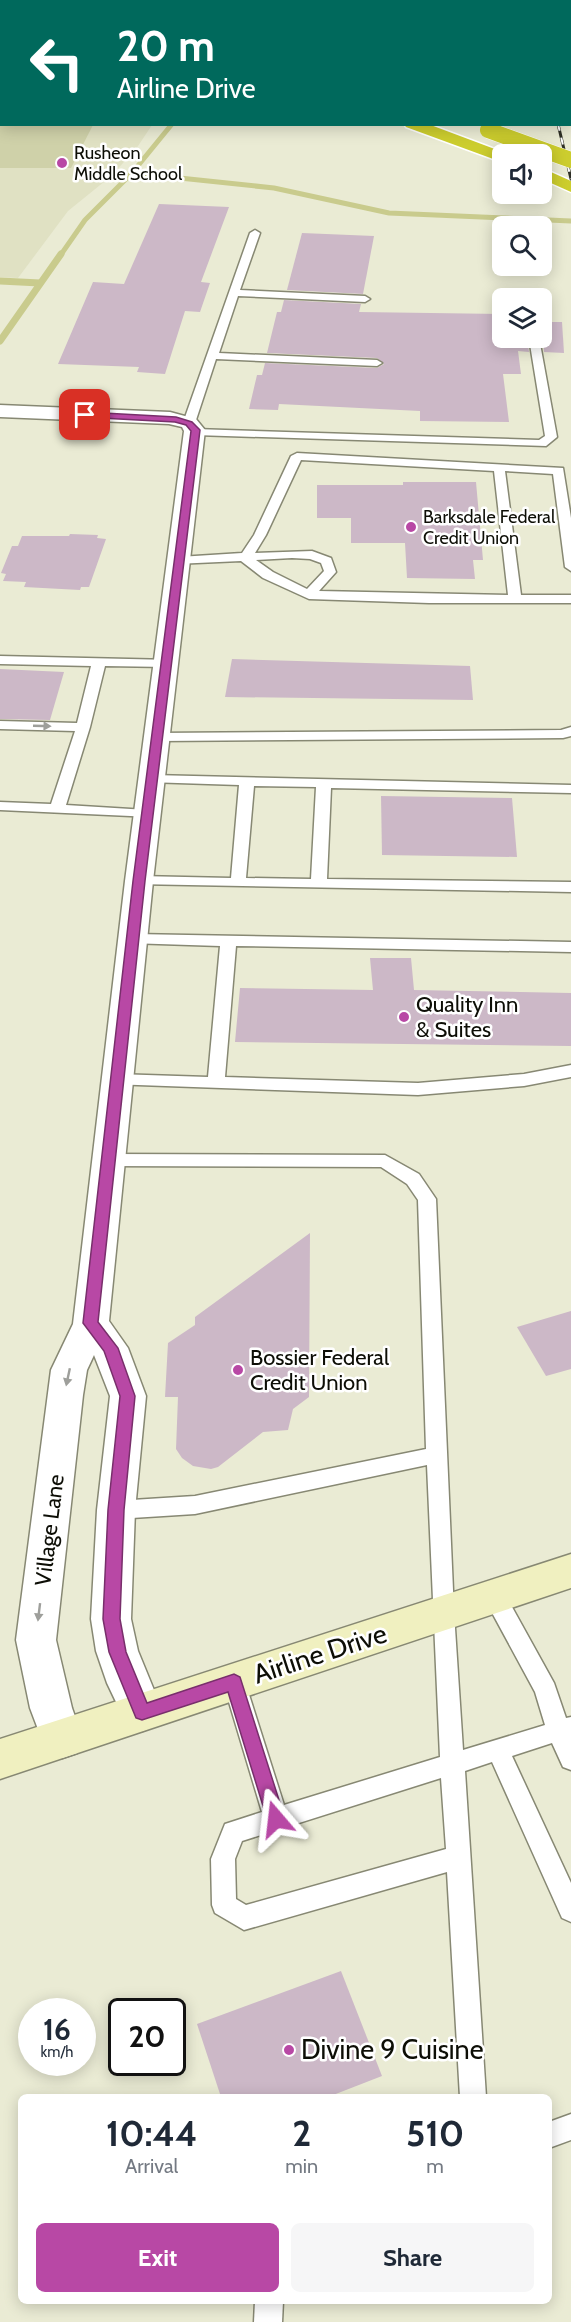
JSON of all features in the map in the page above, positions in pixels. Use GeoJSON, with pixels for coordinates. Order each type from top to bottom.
{"type":"FeatureCollection","features":[{"type":"Feature","properties":{"kind":"highway"},"geometry":{"type":"LineString","coordinates":[[418,126],[492,153]]}},
{"type":"Feature","properties":{"kind":"highway"},"geometry":{"type":"LineString","coordinates":[[480,127],[571,160]]}},
{"type":"Feature","properties":{"kind":"highway"},"geometry":{"type":"LineString","coordinates":[[552,178],[571,187]]}},
{"type":"Feature","properties":{"kind":"main road","name":"Airline Drive"},"geometry":{"type":"LineString","coordinates":[[0,1759],[571,1571]]}},
{"type":"Feature","properties":{"kind":"street"},"geometry":{"type":"LineString","coordinates":[[0,411],[170,418],[192,428]]}},
{"type":"Feature","properties":{"kind":"street","name":"Village Lane"},"geometry":{"type":"LineString","coordinates":[[62,1739],[51,1708],[36,1640],[69,1370],[91,1323],[116,1080],[179,561],[192,428]]}},
{"type":"Feature","properties":{"kind":"street"},"geometry":{"type":"LineString","coordinates":[[91,1323],[110,1348],[128,1396],[116,1510],[111,1619],[117,1652],[142,1712]]}},
{"type":"Feature","properties":{"kind":"lane"},"geometry":{"type":"LineString","coordinates":[[255,233],[213,357],[192,428],[542,444],[550,437],[536,348]]}},
{"type":"Feature","properties":{"kind":"lane"},"geometry":{"type":"LineString","coordinates":[[235,293],[365,299]]}},
{"type":"Feature","properties":{"kind":"lane"},"geometry":{"type":"LineString","coordinates":[[213,357],[377,363]]}},
{"type":"Feature","properties":{"kind":"lane"},"geometry":{"type":"LineString","coordinates":[[245,558],[260,535],[297,456],[559,471],[571,567]]}},
{"type":"Feature","properties":{"kind":"lane"},"geometry":{"type":"LineString","coordinates":[[499,467],[515,599]]}},
{"type":"Feature","properties":{"kind":"lane"},"geometry":{"type":"LineString","coordinates":[[179,561],[292,554],[312,555],[327,561],[330,572],[309,595]]}},
{"type":"Feature","properties":{"kind":"lane"},"geometry":{"type":"LineString","coordinates":[[245,558],[268,575],[309,595],[571,599]]}},
{"type":"Feature","properties":{"kind":"lane"},"geometry":{"type":"LineString","coordinates":[[0,660],[167,663]]}},
{"type":"Feature","properties":{"kind":"lane"},"geometry":{"type":"LineString","coordinates":[[57,809],[83,727],[99,662]]}},
{"type":"Feature","properties":{"kind":"lane"},"geometry":{"type":"LineString","coordinates":[[0,725],[83,727]]}},
{"type":"Feature","properties":{"kind":"lane"},"geometry":{"type":"LineString","coordinates":[[158,737],[563,734],[571,731]]}},
{"type":"Feature","properties":{"kind":"lane"},"geometry":{"type":"LineString","coordinates":[[152,779],[571,789]]}},
{"type":"Feature","properties":{"kind":"lane"},"geometry":{"type":"LineString","coordinates":[[238,881],[247,782]]}},
{"type":"Feature","properties":{"kind":"lane"},"geometry":{"type":"LineString","coordinates":[[319,883],[324,783]]}},
{"type":"Feature","properties":{"kind":"lane"},"geometry":{"type":"LineString","coordinates":[[0,806],[147,814]]}},
{"type":"Feature","properties":{"kind":"lane"},"geometry":{"type":"LineString","coordinates":[[139,881],[571,887]]}},
{"type":"Feature","properties":{"kind":"lane"},"geometry":{"type":"LineString","coordinates":[[134,939],[571,947]]}},
{"type":"Feature","properties":{"kind":"lane"},"geometry":{"type":"LineString","coordinates":[[216,1083],[229,940]]}},
{"type":"Feature","properties":{"kind":"lane"},"geometry":{"type":"LineString","coordinates":[[116,1080],[418,1089],[524,1080],[571,1071]]}},
{"type":"Feature","properties":{"kind":"lane"},"geometry":{"type":"LineString","coordinates":[[107,1160],[385,1161],[414,1179],[427,1199],[443,1613],[473,2094]]}},
{"type":"Feature","properties":{"kind":"lane"},"geometry":{"type":"LineString","coordinates":[[116,1510],[195,1505],[437,1455]]}},
{"type":"Feature","properties":{"kind":"lane"},"geometry":{"type":"LineString","coordinates":[[494,1596],[546,1690],[564,1729],[571,1760]]}},
{"type":"Feature","properties":{"kind":"lane"},"geometry":{"type":"LineString","coordinates":[[234,1682],[276,1819]]}},
{"type":"Feature","properties":{"kind":"lane"},"geometry":{"type":"LineString","coordinates":[[458,1857],[244,1918],[224,1905],[223,1859],[233,1832],[564,1729]]}},
{"type":"Feature","properties":{"kind":"lane"},"geometry":{"type":"LineString","coordinates":[[498,1750],[571,1910]]}},
{"type":"Feature","properties":{"kind":"lane"},"geometry":{"type":"LineString","coordinates":[[552,2134],[571,2127]]}},
{"type":"Feature","properties":{"kind":"lane"},"geometry":{"type":"LineString","coordinates":[[267,2322],[269,2304]]}},
{"type":"Feature","properties":{"kind":"shaded area","name":"Rusheon Middle School"},"geometry":{"type":"Polygon","coordinates":[[[0,126],[151,126],[136,149],[110,177],[68,211],[18,278],[0,277],[0,126]]]}},
{"type":"Feature","properties":{"kind":"shaded area"},"geometry":{"type":"Polygon","coordinates":[[[0,126],[92,126],[71,168],[0,168],[0,126]]]}},
{"type":"Feature","properties":{"kind":"building"},"geometry":{"type":"Polygon","coordinates":[[[159,204],[229,207],[201,282],[210,283],[200,312],[185,311],[165,374],[137,372],[139,367],[58,364],[93,282],[124,284],[159,204]]]}},
{"type":"Feature","properties":{"kind":"building"},"geometry":{"type":"Polygon","coordinates":[[[302,233],[374,236],[363,294],[287,290],[302,233]]]}},
{"type":"Feature","properties":{"kind":"building"},"geometry":{"type":"Polygon","coordinates":[[[284,300],[361,304],[359,312],[492,314],[492,348],[528,348],[529,352],[518,351],[521,374],[503,374],[509,422],[420,421],[420,411],[279,404],[278,410],[249,409],[257,375],[262,375],[265,363],[377,368],[384,364],[377,358],[267,353],[277,312],[281,312],[284,300]]]}},
{"type":"Feature","properties":{"kind":"building"},"geometry":{"type":"Polygon","coordinates":[[[552,322],[562,322],[564,353],[544,352],[544,348],[552,348],[552,322]]]}},
{"type":"Feature","properties":{"kind":"building","name":"Barksdale Federal Credit Union"},"geometry":{"type":"Polygon","coordinates":[[[403,482],[476,482],[483,560],[473,560],[475,579],[407,578],[405,543],[351,543],[351,518],[317,518],[317,485],[403,485],[403,482]]]}},
{"type":"Feature","properties":{"kind":"building"},"geometry":{"type":"Polygon","coordinates":[[[70,534],[98,535],[97,538],[106,539],[89,587],[81,587],[80,590],[24,587],[26,582],[3,581],[6,574],[1,573],[12,546],[18,546],[22,536],[69,536],[70,534]]]}},
{"type":"Feature","properties":{"kind":"building"},"geometry":{"type":"Polygon","coordinates":[[[232,659],[470,666],[473,700],[225,697],[232,659]]]}},
{"type":"Feature","properties":{"kind":"building"},"geometry":{"type":"Polygon","coordinates":[[[0,669],[64,672],[50,720],[0,719],[0,669]]]}},
{"type":"Feature","properties":{"kind":"building"},"geometry":{"type":"Polygon","coordinates":[[[381,796],[512,798],[517,857],[382,855],[381,796]]]}},
{"type":"Feature","properties":{"kind":"building","name":"Quality Inn & Suites"},"geometry":{"type":"Polygon","coordinates":[[[370,958],[411,958],[414,990],[571,993],[571,1046],[235,1042],[240,988],[373,990],[370,958]]]}},
{"type":"Feature","properties":{"kind":"building","name":"Bossier Federal Credit Union"},"geometry":{"type":"Polygon","coordinates":[[[310,1233],[309,1397],[293,1409],[288,1430],[263,1432],[218,1467],[211,1469],[193,1466],[182,1458],[176,1449],[178,1397],[165,1397],[168,1343],[195,1325],[195,1317],[310,1233]]]}},
{"type":"Feature","properties":{"kind":"building"},"geometry":{"type":"Polygon","coordinates":[[[571,1311],[571,1369],[546,1376],[517,1327],[571,1311]]]}},
{"type":"Feature","properties":{"kind":"building","name":"Divine 9 Cuisine"},"geometry":{"type":"Polygon","coordinates":[[[341,1971],[382,2076],[336,2094],[220,2094],[197,2024],[341,1971]]]}},
{"type":"Feature","properties":{"kind":"waterway"},"geometry":{"type":"LineString","coordinates":[[132,173],[170,126]]}},
{"type":"Feature","properties":{"kind":"waterway"},"geometry":{"type":"LineString","coordinates":[[60,256],[85,220],[132,173]]}},
{"type":"Feature","properties":{"kind":"waterway"},"geometry":{"type":"LineString","coordinates":[[132,173],[274,188],[389,213],[571,221]]}},
{"type":"Feature","properties":{"kind":"waterway"},"geometry":{"type":"LineString","coordinates":[[0,341],[61,254]]}},
{"type":"Feature","properties":{"kind":"waterway"},"geometry":{"type":"LineString","coordinates":[[0,281],[40,283]]}},
{"type":"Feature","properties":{"kind":"railway"},"geometry":{"type":"LineString","coordinates":[[558,126],[571,179]]}},
{"type":"Feature","properties":{"kind":"place","name":"Rusheon Middle School"},"geometry":{"type":"Point","coordinates":[62,163]}},
{"type":"Feature","properties":{"kind":"place","name":"Barksdale Federal Credit Union"},"geometry":{"type":"Point","coordinates":[411,527]}},
{"type":"Feature","properties":{"kind":"place","name":"Quality Inn & Suites"},"geometry":{"type":"Point","coordinates":[404,1017]}},
{"type":"Feature","properties":{"kind":"place","name":"Bossier Federal Credit Union"},"geometry":{"type":"Point","coordinates":[238,1370]}},
{"type":"Feature","properties":{"kind":"place","name":"Divine 9 Cuisine"},"geometry":{"type":"Point","coordinates":[289,2050]}},
{"type":"Feature","properties":{"kind":"route"},"geometry":{"type":"LineString","coordinates":[[85,415],[176,419],[189,423],[195,430],[139,881],[91,1323],[110,1348],[128,1396],[116,1510],[111,1619],[117,1652],[142,1712],[234,1682],[276,1819]]}}]}
